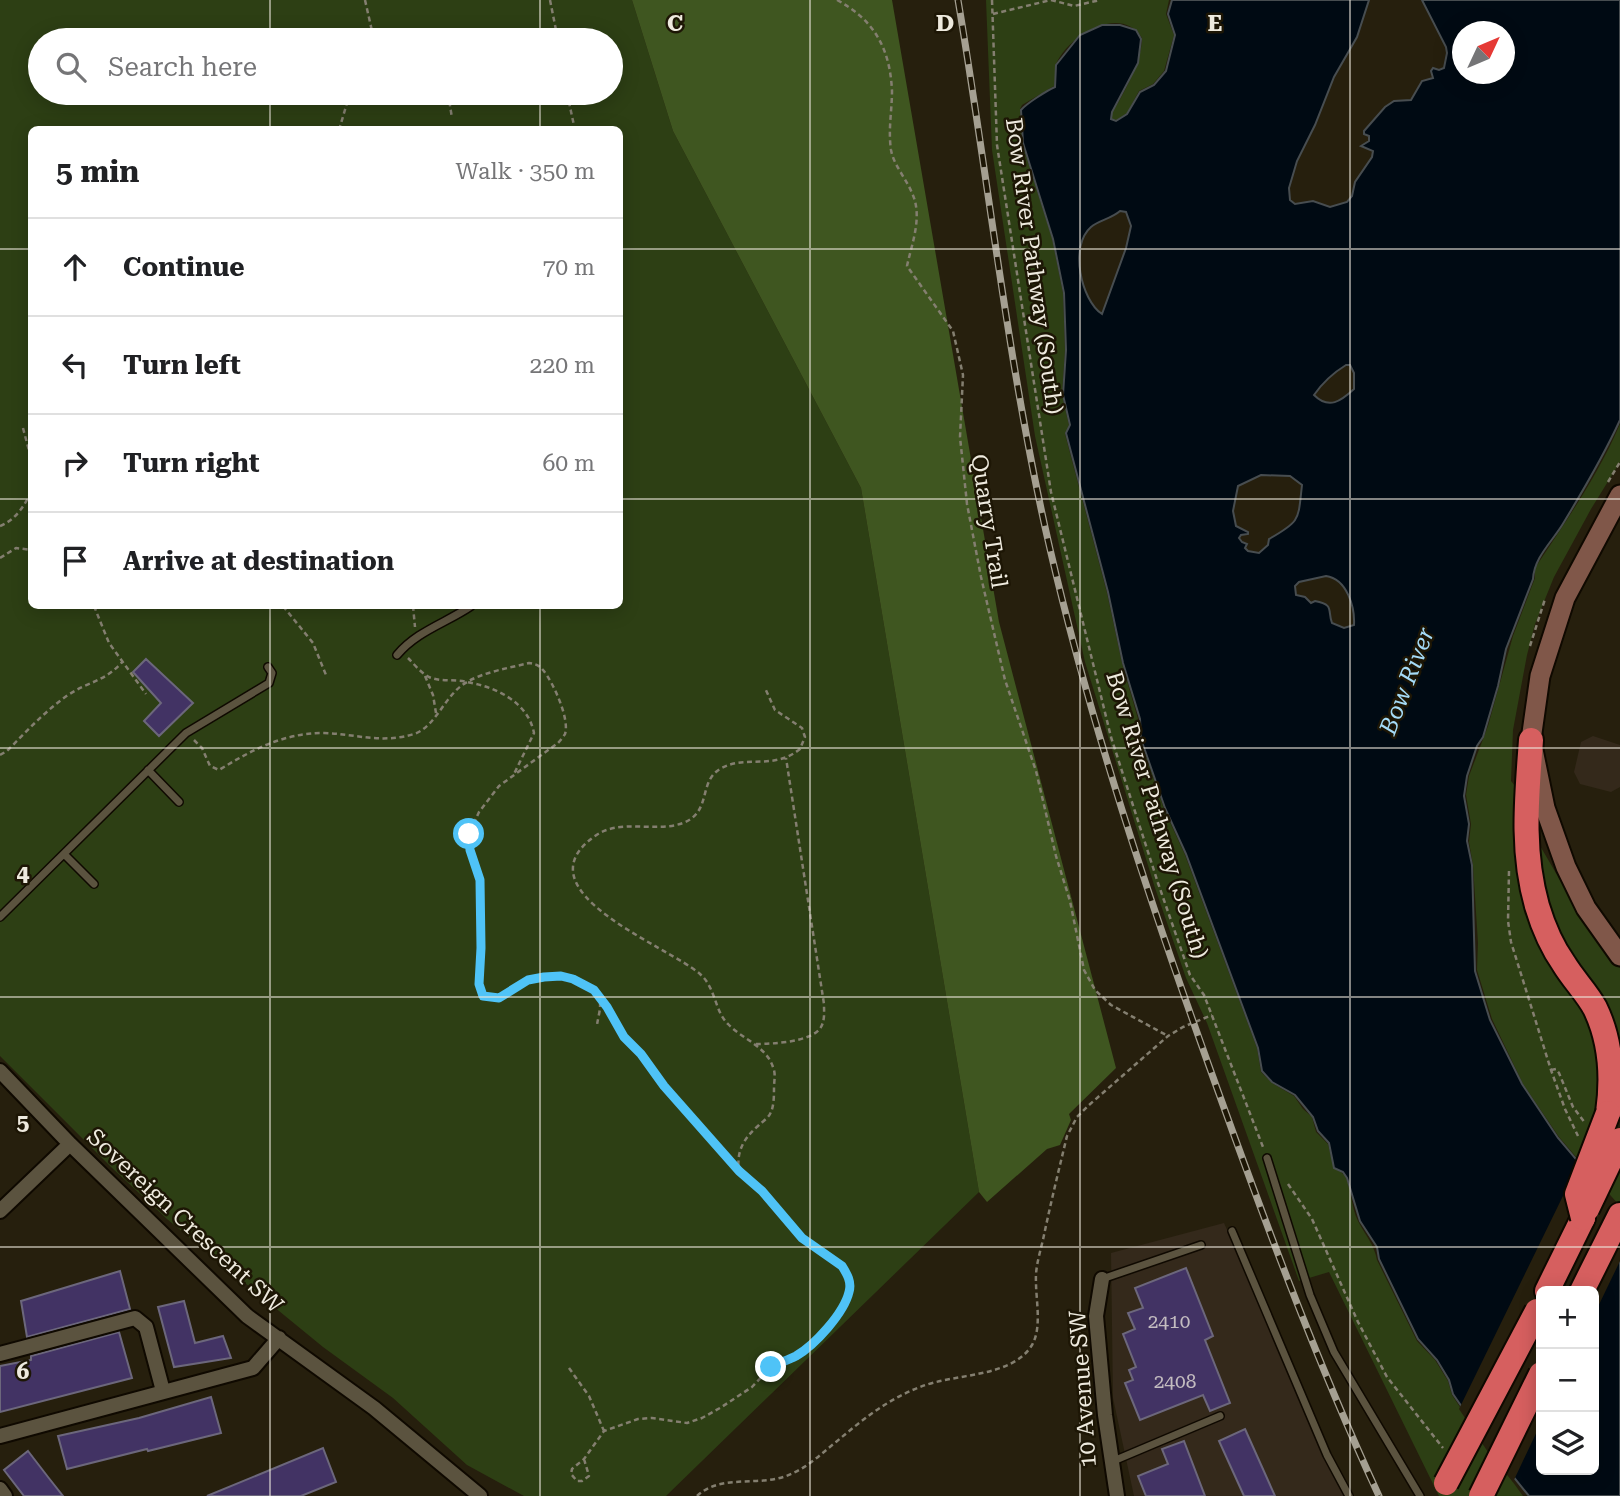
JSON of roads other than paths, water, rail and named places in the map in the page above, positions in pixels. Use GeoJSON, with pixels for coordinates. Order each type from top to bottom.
{"type":"FeatureCollection","features":[{"type":"Feature","properties":{"kind":"highway"},"geometry":{"type":"LineString","coordinates":[[1531,740],[1525,825],[1527,862],[1537,905],[1548,936],[1562,961],[1595,1008],[1608,1049],[1612,1078],[1577,1194],[1583,1218]]}},
{"type":"Feature","properties":{"kind":"highway"},"geometry":{"type":"LineString","coordinates":[[1550,1286],[1620,1140]]}},
{"type":"Feature","properties":{"kind":"highway"},"geometry":{"type":"LineString","coordinates":[[1584,1286],[1620,1214]]}},
{"type":"Feature","properties":{"kind":"highway"},"geometry":{"type":"LineString","coordinates":[[1440,1496],[1536,1313]]}},
{"type":"Feature","properties":{"kind":"highway"},"geometry":{"type":"LineString","coordinates":[[1481,1496],[1536,1384]]}},
{"type":"Feature","properties":{"kind":"main road"},"geometry":{"type":"LineString","coordinates":[[1620,495],[1565,598],[1540,677],[1531,740],[1545,808],[1566,867],[1586,908],[1620,956]]}},
{"type":"Feature","properties":{"kind":"street","name":"Sovereign Crescent SW"},"geometry":{"type":"LineString","coordinates":[[0,1071],[70,1144],[247,1315],[374,1408],[480,1496]]}},
{"type":"Feature","properties":{"kind":"street"},"geometry":{"type":"LineString","coordinates":[[0,1211],[70,1144]]}},
{"type":"Feature","properties":{"kind":"street","name":"10 Avenue SW"},"geometry":{"type":"LineString","coordinates":[[1102,1279],[1096,1316],[1110,1463],[1117,1496]]}},
{"type":"Feature","properties":{"kind":"street"},"geometry":{"type":"LineString","coordinates":[[0,1354],[135,1318],[146,1327],[163,1391]]}},
{"type":"Feature","properties":{"kind":"street"},"geometry":{"type":"LineString","coordinates":[[0,1436],[253,1368],[279,1339]]}},
{"type":"Feature","properties":{"kind":"street"},"geometry":{"type":"LineString","coordinates":[[0,1489],[5,1496]]}},
{"type":"Feature","properties":{"kind":"lane"},"geometry":{"type":"LineString","coordinates":[[399,653],[414,636],[466,609]]}},
{"type":"Feature","properties":{"kind":"lane"},"geometry":{"type":"LineString","coordinates":[[0,917],[186,733],[269,683],[272,673],[268,667]]}},
{"type":"Feature","properties":{"kind":"lane"},"geometry":{"type":"LineString","coordinates":[[148,770],[179,802]]}},
{"type":"Feature","properties":{"kind":"lane"},"geometry":{"type":"LineString","coordinates":[[64,854],[94,884]]}},
{"type":"Feature","properties":{"kind":"lane"},"geometry":{"type":"LineString","coordinates":[[1267,1157],[1310,1295],[1334,1352],[1420,1496]]}},
{"type":"Feature","properties":{"kind":"lane"},"geometry":{"type":"LineString","coordinates":[[1232,1231],[1327,1455],[1349,1496]]}},
{"type":"Feature","properties":{"kind":"lane"},"geometry":{"type":"LineString","coordinates":[[1102,1279],[1201,1245]]}},
{"type":"Feature","properties":{"kind":"lane"},"geometry":{"type":"LineString","coordinates":[[1110,1463],[1220,1416]]}},
{"type":"Feature","properties":{"kind":"water","name":"Bow River"},"geometry":{"type":"Polygon","coordinates":[[[1172,0],[1369,0],[1357,37],[1334,77],[1297,161],[1289,188],[1290,200],[1295,204],[1313,201],[1330,207],[1347,202],[1352,196],[1355,182],[1372,157],[1373,151],[1361,146],[1369,141],[1369,136],[1364,134],[1364,131],[1385,107],[1394,101],[1411,100],[1422,81],[1433,78],[1433,68],[1444,68],[1446,47],[1422,0],[1620,0],[1620,420],[1564,522],[1537,563],[1506,649],[1483,737],[1477,746],[1467,776],[1464,796],[1469,824],[1467,841],[1472,865],[1475,971],[1490,1020],[1522,1084],[1558,1138],[1620,1211],[1620,1496],[1529,1496],[1491,1449],[1453,1394],[1449,1380],[1437,1360],[1418,1339],[1379,1259],[1377,1247],[1360,1221],[1347,1178],[1343,1172],[1334,1168],[1329,1143],[1295,1095],[1272,1082],[1262,1071],[1258,1048],[1141,739],[1140,719],[1123,663],[1108,592],[1066,433],[1070,425],[1063,395],[1066,350],[1064,293],[1053,239],[1023,143],[1021,110],[1055,87],[1056,65],[1080,35],[1102,25],[1120,25],[1136,30],[1141,39],[1138,63],[1112,112],[1111,119],[1116,121],[1127,114],[1140,92],[1154,85],[1166,71],[1175,35],[1168,14],[1172,0]],[[1120,211],[1091,227],[1080,247],[1083,285],[1088,297],[1102,314],[1126,248],[1131,226],[1126,212],[1120,211]],[[1346,365],[1314,395],[1319,400],[1335,402],[1354,389],[1354,373],[1350,365],[1346,365]],[[1261,475],[1238,486],[1233,511],[1236,526],[1248,532],[1239,538],[1247,544],[1245,548],[1259,553],[1268,545],[1269,539],[1287,528],[1296,518],[1302,485],[1290,476],[1261,475]],[[1326,576],[1299,582],[1295,586],[1296,595],[1305,597],[1311,603],[1315,601],[1328,606],[1332,623],[1344,628],[1354,625],[1348,595],[1339,582],[1326,576]]]}},
{"type":"Feature","properties":{"kind":"railway"},"geometry":{"type":"LineString","coordinates":[[958,0],[1035,481],[1066,615],[1102,745],[1186,1002],[1269,1229],[1310,1337],[1379,1496]]}}]}
